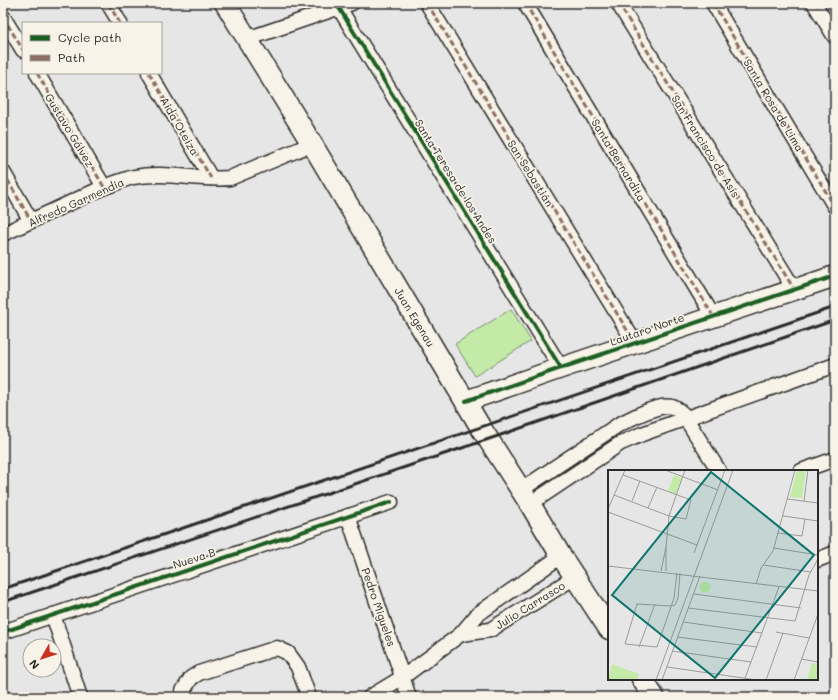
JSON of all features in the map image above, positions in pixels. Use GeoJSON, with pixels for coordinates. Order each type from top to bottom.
{"type":"FeatureCollection","features":[{"type":"Feature","properties":{"kind":"main road","name":"Juan Egenau"},"geometry":{"type":"LineString","coordinates":[[225,3],[561,556],[608,627]]}},
{"type":"Feature","properties":{"kind":"main road","name":"Lautaro Norte"},"geometry":{"type":"LineString","coordinates":[[466,401],[713,316],[835,276]]}},
{"type":"Feature","properties":{"kind":"main road"},"geometry":{"type":"LineString","coordinates":[[643,680],[654,697]]}},
{"type":"Feature","properties":{"kind":"street"},"geometry":{"type":"LineString","coordinates":[[108,3],[119,22]]}},
{"type":"Feature","properties":{"kind":"street"},"geometry":{"type":"LineString","coordinates":[[247,38],[338,5],[352,3]]}},
{"type":"Feature","properties":{"kind":"street","name":"San Sebastián"},"geometry":{"type":"LineString","coordinates":[[427,3],[635,343]]}},
{"type":"Feature","properties":{"kind":"street","name":"Santa Bernardita"},"geometry":{"type":"LineString","coordinates":[[525,3],[713,316]]}},
{"type":"Feature","properties":{"kind":"street","name":"San Francisco de Asís"},"geometry":{"type":"LineString","coordinates":[[618,3],[794,289]]}},
{"type":"Feature","properties":{"kind":"street","name":"Santa Rosa de Lima"},"geometry":{"type":"LineString","coordinates":[[713,3],[835,207]]}},
{"type":"Feature","properties":{"kind":"street"},"geometry":{"type":"LineString","coordinates":[[816,4],[835,38]]}},
{"type":"Feature","properties":{"kind":"street","name":"Santa Teresa de los Andes"},"geometry":{"type":"LineString","coordinates":[[338,5],[561,368]]}},
{"type":"Feature","properties":{"kind":"street"},"geometry":{"type":"LineString","coordinates":[[3,17],[22,48]]}},
{"type":"Feature","properties":{"kind":"street","name":"Gustavo Gálvez"},"geometry":{"type":"LineString","coordinates":[[37,74],[104,187]]}},
{"type":"Feature","properties":{"kind":"street","name":"Aida Oteiza"},"geometry":{"type":"LineString","coordinates":[[150,74],[211,178]]}},
{"type":"Feature","properties":{"kind":"street","name":"Alfredo Garmendia"},"geometry":{"type":"LineString","coordinates":[[3,234],[104,187],[134,177],[170,175],[221,179],[238,176],[312,144]]}},
{"type":"Feature","properties":{"kind":"street"},"geometry":{"type":"LineString","coordinates":[[3,172],[31,221]]}},
{"type":"Feature","properties":{"kind":"street"},"geometry":{"type":"LineString","coordinates":[[526,497],[621,443],[642,434],[835,365]]}},
{"type":"Feature","properties":{"kind":"street"},"geometry":{"type":"LineString","coordinates":[[526,497],[606,432],[633,418],[667,406],[678,410],[686,419],[718,470]]}},
{"type":"Feature","properties":{"kind":"street"},"geometry":{"type":"LineString","coordinates":[[804,470],[835,459]]}},
{"type":"Feature","properties":{"kind":"street","name":"Nueva B"},"geometry":{"type":"LineString","coordinates":[[3,632],[390,502]]}},
{"type":"Feature","properties":{"kind":"street","name":"Pedro Migueles"},"geometry":{"type":"LineString","coordinates":[[348,516],[409,697]]}},
{"type":"Feature","properties":{"kind":"street"},"geometry":{"type":"LineString","coordinates":[[818,560],[835,553]]}},
{"type":"Feature","properties":{"kind":"street","name":"Julio Carrasco"},"geometry":{"type":"LineString","coordinates":[[370,697],[403,677],[461,634],[478,614],[561,556]]}},
{"type":"Feature","properties":{"kind":"street","name":"Julio Carrasco"},"geometry":{"type":"LineString","coordinates":[[461,634],[490,630],[575,577]]}},
{"type":"Feature","properties":{"kind":"street"},"geometry":{"type":"LineString","coordinates":[[53,615],[80,697]]}},
{"type":"Feature","properties":{"kind":"street"},"geometry":{"type":"LineString","coordinates":[[185,697],[183,691],[191,678],[199,673],[277,648],[288,652],[298,666],[309,697]]}},
{"type":"Feature","properties":{"kind":"green space"},"geometry":{"type":"Polygon","coordinates":[[[511,309],[531,341],[475,376],[455,344],[511,309]]]}},
{"type":"Feature","properties":{"kind":"railway"},"geometry":{"type":"LineString","coordinates":[[3,589],[835,307]]}},
{"type":"Feature","properties":{"kind":"railway"},"geometry":{"type":"LineString","coordinates":[[3,602],[489,439],[835,320]]}},
{"type":"Feature","properties":{"kind":"marked path"},"geometry":{"type":"LineString","coordinates":[[108,3],[119,22]]}},
{"type":"Feature","properties":{"kind":"marked path"},"geometry":{"type":"LineString","coordinates":[[427,3],[635,343]]}},
{"type":"Feature","properties":{"kind":"marked path"},"geometry":{"type":"LineString","coordinates":[[525,3],[713,316]]}},
{"type":"Feature","properties":{"kind":"marked path"},"geometry":{"type":"LineString","coordinates":[[618,3],[794,289]]}},
{"type":"Feature","properties":{"kind":"marked path"},"geometry":{"type":"LineString","coordinates":[[713,3],[835,207]]}},
{"type":"Feature","properties":{"kind":"marked path"},"geometry":{"type":"LineString","coordinates":[[3,17],[22,48]]}},
{"type":"Feature","properties":{"kind":"marked path"},"geometry":{"type":"LineString","coordinates":[[38,74],[104,187]]}},
{"type":"Feature","properties":{"kind":"marked path"},"geometry":{"type":"LineString","coordinates":[[150,74],[211,178]]}},
{"type":"Feature","properties":{"kind":"marked path"},"geometry":{"type":"LineString","coordinates":[[3,172],[31,221]]}},
{"type":"Feature","properties":{"kind":"cycle path"},"geometry":{"type":"LineString","coordinates":[[336,3],[561,368]]}},
{"type":"Feature","properties":{"kind":"cycle path"},"geometry":{"type":"LineString","coordinates":[[466,401],[835,276]]}},
{"type":"Feature","properties":{"kind":"cycle path"},"geometry":{"type":"LineString","coordinates":[[3,632],[391,502]]}}]}
